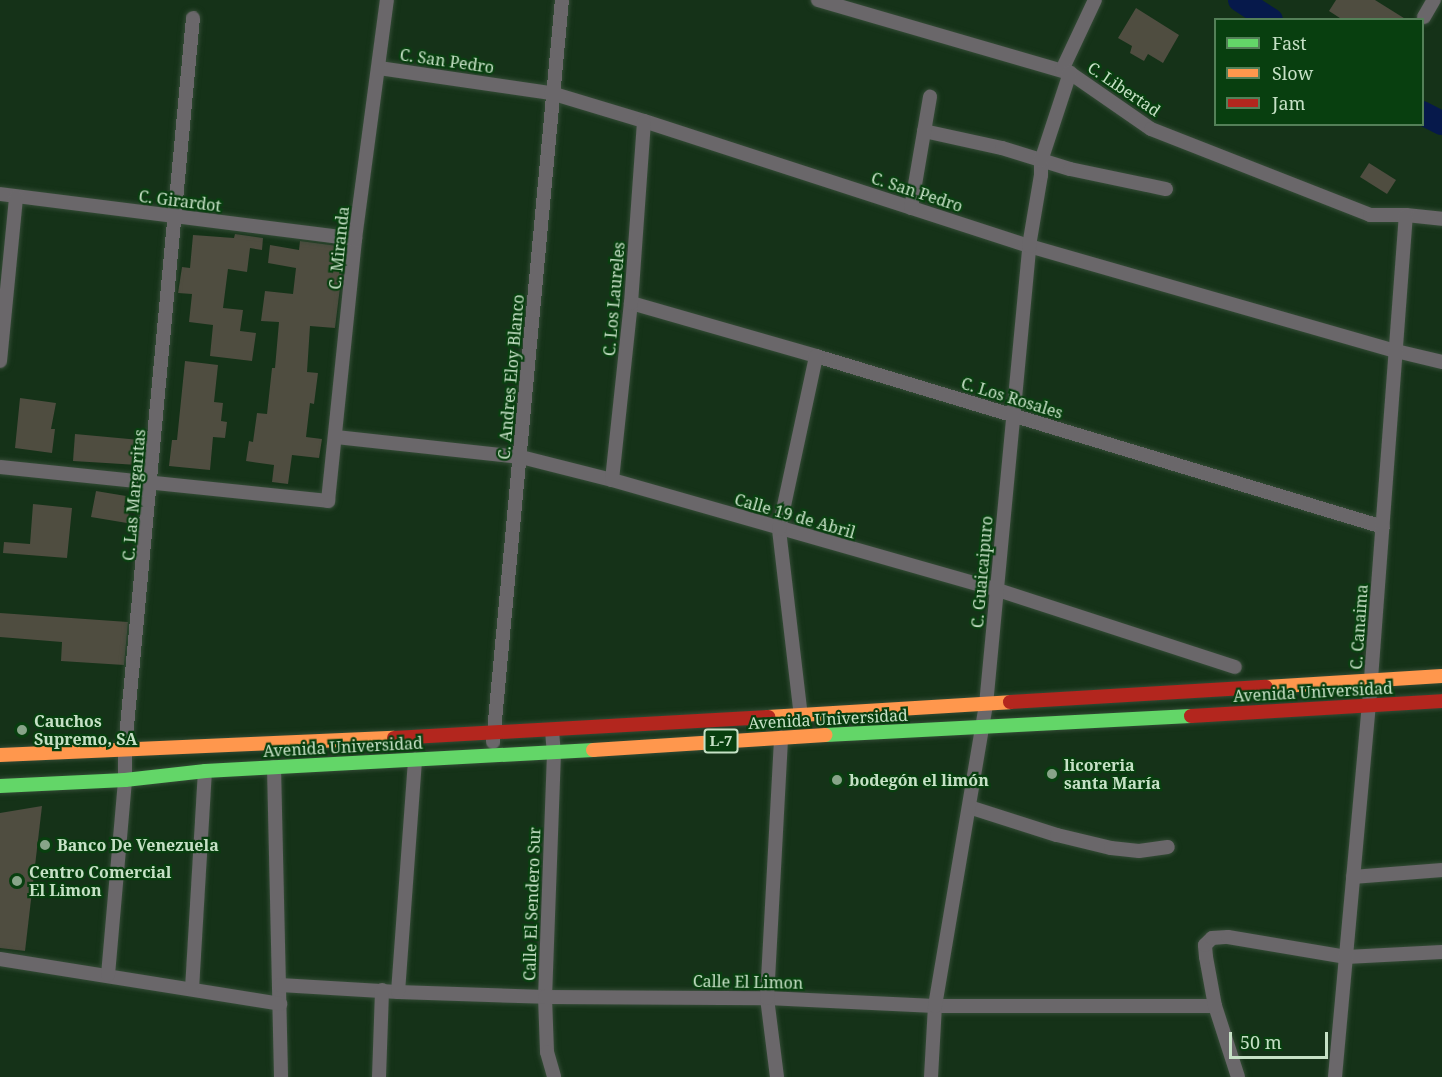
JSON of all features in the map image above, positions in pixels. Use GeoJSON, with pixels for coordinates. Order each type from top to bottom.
{"type":"FeatureCollection","features":[{"type":"Feature","properties":{"kind":"main road","name":"Avenida Universidad"},"geometry":{"type":"LineString","coordinates":[[0,755],[552,731],[1442,676]]}},
{"type":"Feature","properties":{"kind":"main road","name":"Avenida Universidad"},"geometry":{"type":"LineString","coordinates":[[0,786],[125,780],[205,771],[554,753],[782,737],[982,729],[1442,701]]}},
{"type":"Feature","properties":{"kind":"street","name":"C. Miranda"},"geometry":{"type":"LineString","coordinates":[[151,481],[328,501],[355,239],[387,0]]}},
{"type":"Feature","properties":{"kind":"street","name":"C. Andres Eloy Blanco"},"geometry":{"type":"LineString","coordinates":[[492,756],[521,457],[551,93],[562,0]]}},
{"type":"Feature","properties":{"kind":"street","name":"C. Libertad"},"geometry":{"type":"LineString","coordinates":[[818,0],[1066,71],[1151,129],[1370,215],[1406,215],[1442,219]]}},
{"type":"Feature","properties":{"kind":"street","name":"C. Guaicaipuro"},"geometry":{"type":"LineString","coordinates":[[930,1077],[935,1006],[986,705],[1029,246],[1041,175],[1041,161],[1066,71],[1095,0]]}},
{"type":"Feature","properties":{"kind":"street"},"geometry":{"type":"LineString","coordinates":[[1424,17],[1434,0]]}},
{"type":"Feature","properties":{"kind":"street","name":"C. Las Margaritas"},"geometry":{"type":"LineString","coordinates":[[108,975],[125,780],[125,748],[193,18]]}},
{"type":"Feature","properties":{"kind":"street","name":"C. San Pedro"},"geometry":{"type":"LineString","coordinates":[[379,68],[551,93],[1029,246],[1396,351],[1442,362]]}},
{"type":"Feature","properties":{"kind":"street"},"geometry":{"type":"LineString","coordinates":[[911,208],[930,97]]}},
{"type":"Feature","properties":{"kind":"street","name":"C. Los Laureles"},"geometry":{"type":"LineString","coordinates":[[612,480],[631,303],[644,121]]}},
{"type":"Feature","properties":{"kind":"street"},"geometry":{"type":"LineString","coordinates":[[924,131],[1002,148],[1041,161],[1166,189]]}},
{"type":"Feature","properties":{"kind":"street","name":"C. Girardot"},"geometry":{"type":"LineString","coordinates":[[0,194],[355,239]]}},
{"type":"Feature","properties":{"kind":"street"},"geometry":{"type":"LineString","coordinates":[[0,360],[16,197]]}},
{"type":"Feature","properties":{"kind":"street","name":"C. Canaima"},"geometry":{"type":"LineString","coordinates":[[1335,1077],[1371,679],[1406,215]]}},
{"type":"Feature","properties":{"kind":"street","name":"C. Los Rosales"},"geometry":{"type":"LineString","coordinates":[[631,303],[816,356],[1383,528]]}},
{"type":"Feature","properties":{"kind":"street"},"geometry":{"type":"LineString","coordinates":[[801,717],[779,529],[816,356]]}},
{"type":"Feature","properties":{"kind":"street","name":"Calle 19 de Abril"},"geometry":{"type":"LineString","coordinates":[[336,437],[521,457],[612,480],[998,590],[1235,667]]}},
{"type":"Feature","properties":{"kind":"street"},"geometry":{"type":"LineString","coordinates":[[0,467],[151,481]]}},
{"type":"Feature","properties":{"kind":"street","name":"Calle El Sendero Sur"},"geometry":{"type":"LineString","coordinates":[[552,731],[554,753],[545,997],[546,1052],[554,1077]]}},
{"type":"Feature","properties":{"kind":"street"},"geometry":{"type":"LineString","coordinates":[[777,1077],[767,998],[782,737]]}},
{"type":"Feature","properties":{"kind":"street"},"geometry":{"type":"LineString","coordinates":[[398,992],[415,760]]}},
{"type":"Feature","properties":{"kind":"street"},"geometry":{"type":"LineString","coordinates":[[273,767],[281,1077]]}},
{"type":"Feature","properties":{"kind":"street"},"geometry":{"type":"LineString","coordinates":[[192,989],[205,771]]}},
{"type":"Feature","properties":{"kind":"street"},"geometry":{"type":"LineString","coordinates":[[969,807],[1104,846],[1139,851],[1168,847]]}},
{"type":"Feature","properties":{"kind":"street"},"geometry":{"type":"LineString","coordinates":[[1353,877],[1442,870]]}},
{"type":"Feature","properties":{"kind":"street"},"geometry":{"type":"LineString","coordinates":[[1238,1077],[1215,1006],[1205,949],[1205,945],[1212,938],[1228,937],[1346,957],[1442,952]]}},
{"type":"Feature","properties":{"kind":"street"},"geometry":{"type":"LineString","coordinates":[[0,959],[280,1004]]}},
{"type":"Feature","properties":{"kind":"street","name":"Calle El Limon"},"geometry":{"type":"LineString","coordinates":[[280,985],[545,997],[767,998],[935,1006],[1215,1006]]}},
{"type":"Feature","properties":{"kind":"street"},"geometry":{"type":"LineString","coordinates":[[379,1077],[382,990]]}},
{"type":"Feature","properties":{"kind":"building"},"geometry":{"type":"Polygon","coordinates":[[[1336,0],[1375,0],[1404,18],[1340,18],[1329,11],[1336,0]]]}},
{"type":"Feature","properties":{"kind":"building"},"geometry":{"type":"Polygon","coordinates":[[[1136,8],[1179,35],[1163,63],[1148,54],[1144,61],[1130,53],[1132,46],[1118,38],[1136,8]]]}},
{"type":"Feature","properties":{"kind":"building"},"geometry":{"type":"Polygon","coordinates":[[[1369,163],[1396,180],[1387,194],[1360,177],[1369,163]]]}},
{"type":"Feature","properties":{"kind":"building"},"geometry":{"type":"Polygon","coordinates":[[[235,234],[263,238],[262,250],[250,248],[247,272],[228,269],[223,308],[243,310],[240,331],[256,333],[252,361],[210,356],[213,325],[189,322],[192,294],[178,293],[182,267],[190,268],[193,235],[234,238],[235,234]]]}},
{"type":"Feature","properties":{"kind":"building"},"geometry":{"type":"Polygon","coordinates":[[[300,241],[345,247],[335,328],[310,326],[307,372],[318,373],[314,404],[310,403],[306,437],[322,439],[319,458],[292,455],[288,484],[272,482],[274,465],[246,461],[249,441],[253,442],[257,413],[267,414],[272,368],[275,368],[279,322],[261,321],[265,291],[293,294],[296,268],[268,263],[270,245],[299,250],[300,241]]]}},
{"type":"Feature","properties":{"kind":"building"},"geometry":{"type":"Polygon","coordinates":[[[185,361],[218,365],[214,402],[223,403],[221,421],[227,422],[225,438],[213,437],[210,470],[169,466],[172,440],[177,440],[185,361]]]}},
{"type":"Feature","properties":{"kind":"building"},"geometry":{"type":"Polygon","coordinates":[[[20,398],[56,403],[51,429],[55,429],[52,453],[15,448],[20,398]]]}},
{"type":"Feature","properties":{"kind":"building"},"geometry":{"type":"Polygon","coordinates":[[[75,434],[140,440],[138,465],[73,461],[75,434]]]}},
{"type":"Feature","properties":{"kind":"building"},"geometry":{"type":"Polygon","coordinates":[[[96,491],[126,496],[124,507],[130,508],[127,523],[91,517],[96,491]]]}},
{"type":"Feature","properties":{"kind":"building"},"geometry":{"type":"Polygon","coordinates":[[[33,504],[72,508],[67,558],[3,553],[4,542],[30,544],[33,504]]]}},
{"type":"Feature","properties":{"kind":"building"},"geometry":{"type":"Polygon","coordinates":[[[0,613],[128,622],[124,665],[61,661],[62,642],[0,637],[0,613]]]}},
{"type":"Feature","properties":{"kind":"building","name":"Centro Comercial El Limon"},"geometry":{"type":"Polygon","coordinates":[[[42,806],[25,951],[0,948],[0,813],[42,806]]]}},
{"type":"Feature","properties":{"kind":"waterway"},"geometry":{"type":"LineString","coordinates":[[1240,0],[1268,18]]}},
{"type":"Feature","properties":{"kind":"waterway"},"geometry":{"type":"LineString","coordinates":[[1424,114],[1442,123]]}},
{"type":"Feature","properties":{"kind":"traffic: fast"},"geometry":{"type":"LineString","coordinates":[[826,735],[1191,716]]}},
{"type":"Feature","properties":{"kind":"traffic: fast"},"geometry":{"type":"LineString","coordinates":[[0,786],[125,780],[205,771],[593,750]]}},
{"type":"Feature","properties":{"kind":"traffic: slow"},"geometry":{"type":"LineString","coordinates":[[1266,687],[1442,676]]}},
{"type":"Feature","properties":{"kind":"traffic: slow"},"geometry":{"type":"LineString","coordinates":[[768,717],[1010,702]]}},
{"type":"Feature","properties":{"kind":"traffic: slow"},"geometry":{"type":"LineString","coordinates":[[593,750],[826,735]]}},
{"type":"Feature","properties":{"kind":"traffic: slow"},"geometry":{"type":"LineString","coordinates":[[0,755],[394,738]]}},
{"type":"Feature","properties":{"kind":"traffic: jam"},"geometry":{"type":"LineString","coordinates":[[1010,702],[1266,687]]}},
{"type":"Feature","properties":{"kind":"traffic: jam"},"geometry":{"type":"LineString","coordinates":[[1191,716],[1442,701]]}},
{"type":"Feature","properties":{"kind":"traffic: jam"},"geometry":{"type":"LineString","coordinates":[[394,738],[768,717]]}},
{"type":"Feature","properties":{"kind":"place","name":"Cauchos Supremo, SA"},"geometry":{"type":"Point","coordinates":[22,730]}},
{"type":"Feature","properties":{"kind":"place","name":"licoreria santa María"},"geometry":{"type":"Point","coordinates":[1052,774]}},
{"type":"Feature","properties":{"kind":"place","name":"bodegón el limón"},"geometry":{"type":"Point","coordinates":[837,780]}},
{"type":"Feature","properties":{"kind":"place","name":"Banco De Venezuela"},"geometry":{"type":"Point","coordinates":[45,845]}},
{"type":"Feature","properties":{"kind":"place","name":"Centro Comercial El Limon"},"geometry":{"type":"Point","coordinates":[17,881]}}]}
